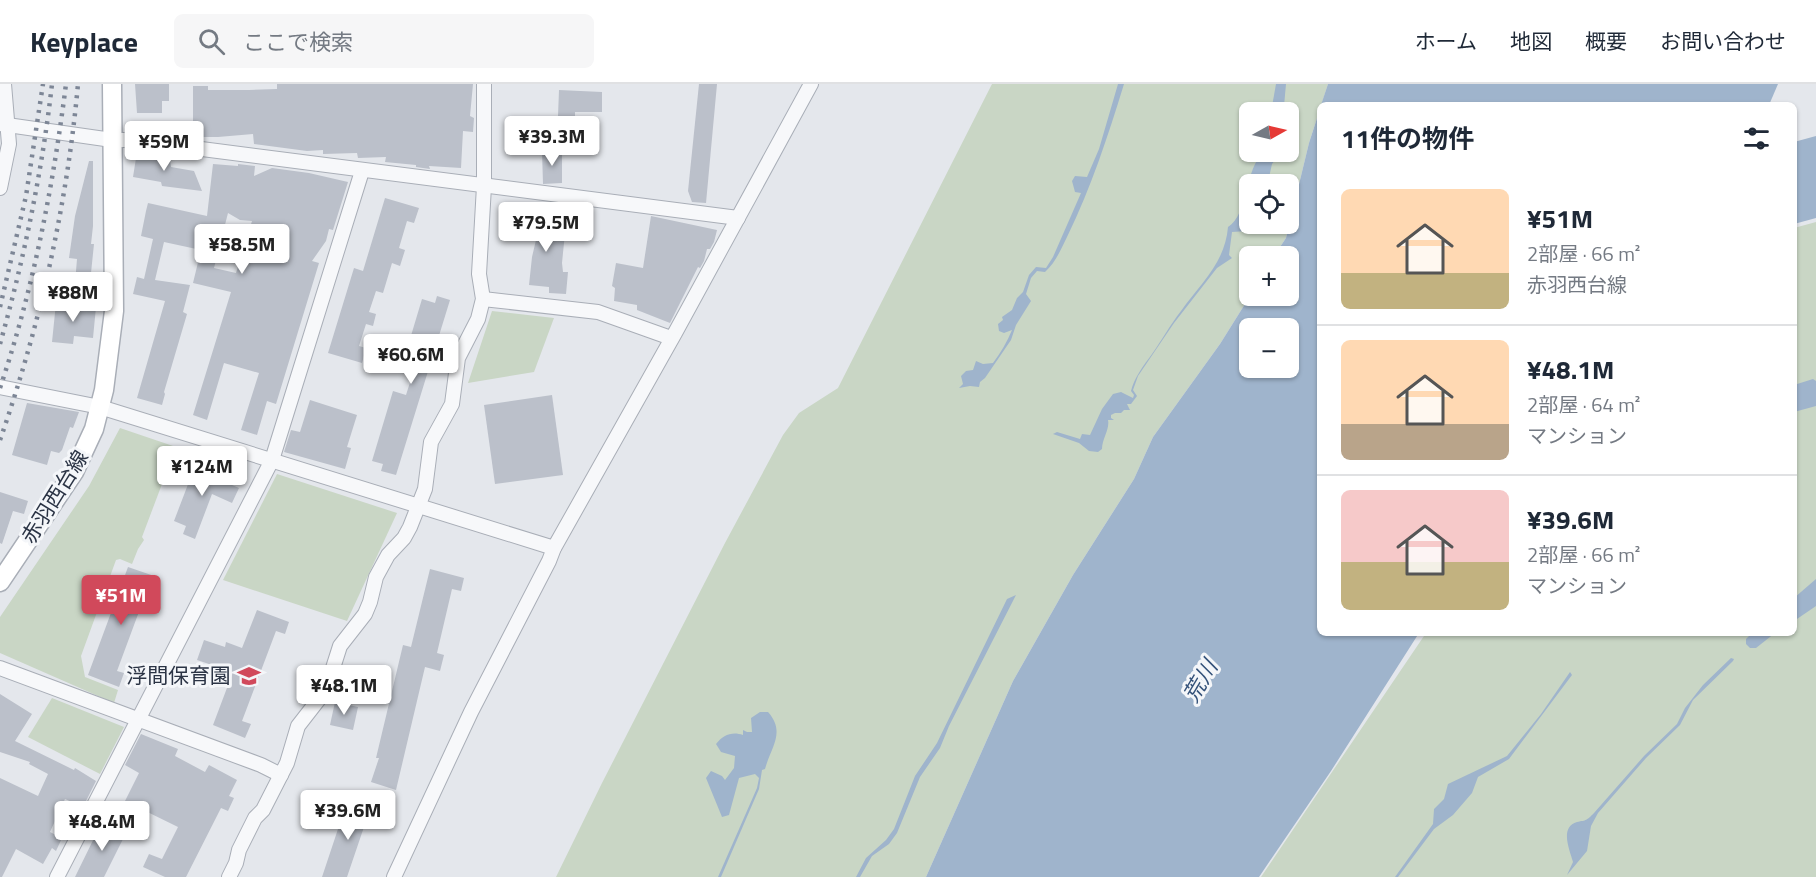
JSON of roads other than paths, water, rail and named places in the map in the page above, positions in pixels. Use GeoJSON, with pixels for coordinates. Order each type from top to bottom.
{"type":"FeatureCollection","features":[{"type":"Feature","properties":{"kind":"main road","name":"赤羽西台線"},"geometry":{"type":"LineString","coordinates":[[0,582],[74,472],[88,444],[100,407],[109,364],[114,311],[112,84]]}},
{"type":"Feature","properties":{"kind":"street"},"geometry":{"type":"LineString","coordinates":[[0,188],[9,144],[4,124],[4,84]]}},
{"type":"Feature","properties":{"kind":"street"},"geometry":{"type":"LineString","coordinates":[[229,877],[239,850],[287,763],[298,726],[326,690],[340,646],[365,614],[382,565],[404,538],[419,507],[427,478],[431,442],[452,404],[458,357],[478,319],[483,299],[479,274],[484,186],[483,84]]}},
{"type":"Feature","properties":{"kind":"street"},"geometry":{"type":"LineString","coordinates":[[394,877],[471,712],[554,549],[811,84]]}},
{"type":"Feature","properties":{"kind":"street"},"geometry":{"type":"LineString","coordinates":[[4,124],[112,140],[132,140],[738,218]]}},
{"type":"Feature","properties":{"kind":"street"},"geometry":{"type":"LineString","coordinates":[[57,877],[272,460],[362,171]]}},
{"type":"Feature","properties":{"kind":"street"},"geometry":{"type":"LineString","coordinates":[[483,299],[598,312],[671,338]]}},
{"type":"Feature","properties":{"kind":"street"},"geometry":{"type":"LineString","coordinates":[[0,387],[100,407],[554,549]]}},
{"type":"Feature","properties":{"kind":"street"},"geometry":{"type":"LineString","coordinates":[[0,668],[261,765],[281,775]]}},
{"type":"Feature","properties":{"kind":"water"},"geometry":{"type":"Polygon","coordinates":[[[1118,84],[1124,84],[1105,142],[1084,200],[1060,251],[1045,272],[1037,271],[1031,278],[1026,294],[1031,301],[1016,325],[1011,340],[980,382],[979,387],[959,388],[963,384],[961,376],[966,371],[973,370],[976,361],[983,364],[993,363],[1012,330],[1004,333],[999,331],[998,324],[1003,320],[1002,317],[1012,310],[1017,298],[1023,292],[1029,275],[1036,267],[1046,268],[1053,257],[1081,193],[1075,192],[1072,181],[1075,176],[1087,177],[1099,149],[1118,84]]]}},
{"type":"Feature","properties":{"kind":"water"},"geometry":{"type":"Polygon","coordinates":[[[1276,84],[1286,84],[1284,102],[1273,102],[1276,84]]]}},
{"type":"Feature","properties":{"kind":"water"},"geometry":{"type":"Polygon","coordinates":[[[1328,84],[1778,84],[1770,102],[1322,102],[1328,84]]]}},
{"type":"Feature","properties":{"kind":"water","name":"荒川"},"geometry":{"type":"Polygon","coordinates":[[[1317,118],[1317,636],[1417,636],[1331,771],[1259,877],[926,877],[1013,681],[1073,575],[1134,479],[1153,437],[1220,344],[1244,306],[1299,306],[1299,246],[1281,246],[1287,234],[1299,234],[1299,184],[1317,118]]]}},
{"type":"Feature","properties":{"kind":"water"},"geometry":{"type":"Polygon","coordinates":[[[1816,136],[1816,218],[1797,223],[1797,141],[1816,136]]]}},
{"type":"Feature","properties":{"kind":"water"},"geometry":{"type":"Polygon","coordinates":[[[1257,162],[1274,162],[1270,174],[1251,174],[1257,162]]]}},
{"type":"Feature","properties":{"kind":"water"},"geometry":{"type":"Polygon","coordinates":[[[1239,214],[1239,232],[1232,232],[1229,255],[1232,258],[1217,268],[1174,323],[1138,376],[1133,390],[1137,396],[1131,404],[1127,404],[1130,410],[1111,415],[1114,420],[1108,420],[1102,449],[1098,452],[1089,451],[1079,443],[1053,434],[1057,432],[1080,439],[1082,434],[1090,435],[1102,409],[1113,394],[1121,392],[1133,398],[1131,391],[1134,381],[1177,316],[1217,262],[1226,240],[1228,227],[1239,214]]]}},
{"type":"Feature","properties":{"kind":"water"},"geometry":{"type":"Polygon","coordinates":[[[1813,379],[1816,381],[1816,406],[1797,411],[1797,384],[1813,379]]]}},
{"type":"Feature","properties":{"kind":"water"},"geometry":{"type":"Polygon","coordinates":[[[1816,579],[1816,606],[1797,619],[1797,595],[1816,579]]]}},
{"type":"Feature","properties":{"kind":"water"},"geometry":{"type":"Polygon","coordinates":[[[1016,595],[940,748],[920,777],[897,833],[889,844],[872,856],[860,877],[856,877],[866,858],[886,840],[894,829],[915,776],[937,743],[1007,599],[1016,595]]]}},
{"type":"Feature","properties":{"kind":"water"},"geometry":{"type":"Polygon","coordinates":[[[1749,636],[1771,636],[1756,648],[1750,648],[1746,644],[1749,636]]]}},
{"type":"Feature","properties":{"kind":"water"},"geometry":{"type":"Polygon","coordinates":[[[1731,658],[1734,659],[1733,661],[1693,700],[1680,725],[1646,758],[1598,813],[1591,826],[1587,851],[1567,875],[1573,862],[1567,840],[1568,829],[1594,813],[1644,756],[1677,724],[1685,708],[1703,685],[1731,658]]]}},
{"type":"Feature","properties":{"kind":"water"},"geometry":{"type":"Polygon","coordinates":[[[1570,672],[1572,675],[1509,759],[1478,777],[1472,793],[1453,815],[1434,829],[1398,877],[1395,877],[1433,824],[1434,809],[1444,799],[1448,784],[1507,756],[1541,714],[1570,672]]]}},
{"type":"Feature","properties":{"kind":"water"},"geometry":{"type":"Polygon","coordinates":[[[760,712],[768,712],[773,719],[777,733],[776,740],[765,769],[762,770],[759,789],[721,877],[718,877],[757,788],[759,778],[755,774],[739,778],[729,815],[722,817],[706,778],[711,771],[725,780],[734,768],[735,756],[721,752],[716,744],[728,735],[735,733],[743,735],[743,730],[752,732],[751,718],[760,712]]]}},
{"type":"Feature","properties":{"kind":"railway"},"geometry":{"type":"LineString","coordinates":[[0,307],[26,196],[43,84]]}},
{"type":"Feature","properties":{"kind":"railway"},"geometry":{"type":"LineString","coordinates":[[0,344],[31,215],[52,84]]}},
{"type":"Feature","properties":{"kind":"railway"},"geometry":{"type":"LineString","coordinates":[[0,388],[32,276],[55,161],[66,84]]}},
{"type":"Feature","properties":{"kind":"railway"},"geometry":{"type":"LineString","coordinates":[[0,440],[28,353],[50,264],[67,174],[78,84]]}},
{"type":"Feature","properties":{"kind":"place","name":"浮間保育園"},"geometry":{"type":"Point","coordinates":[249,676]}}]}
